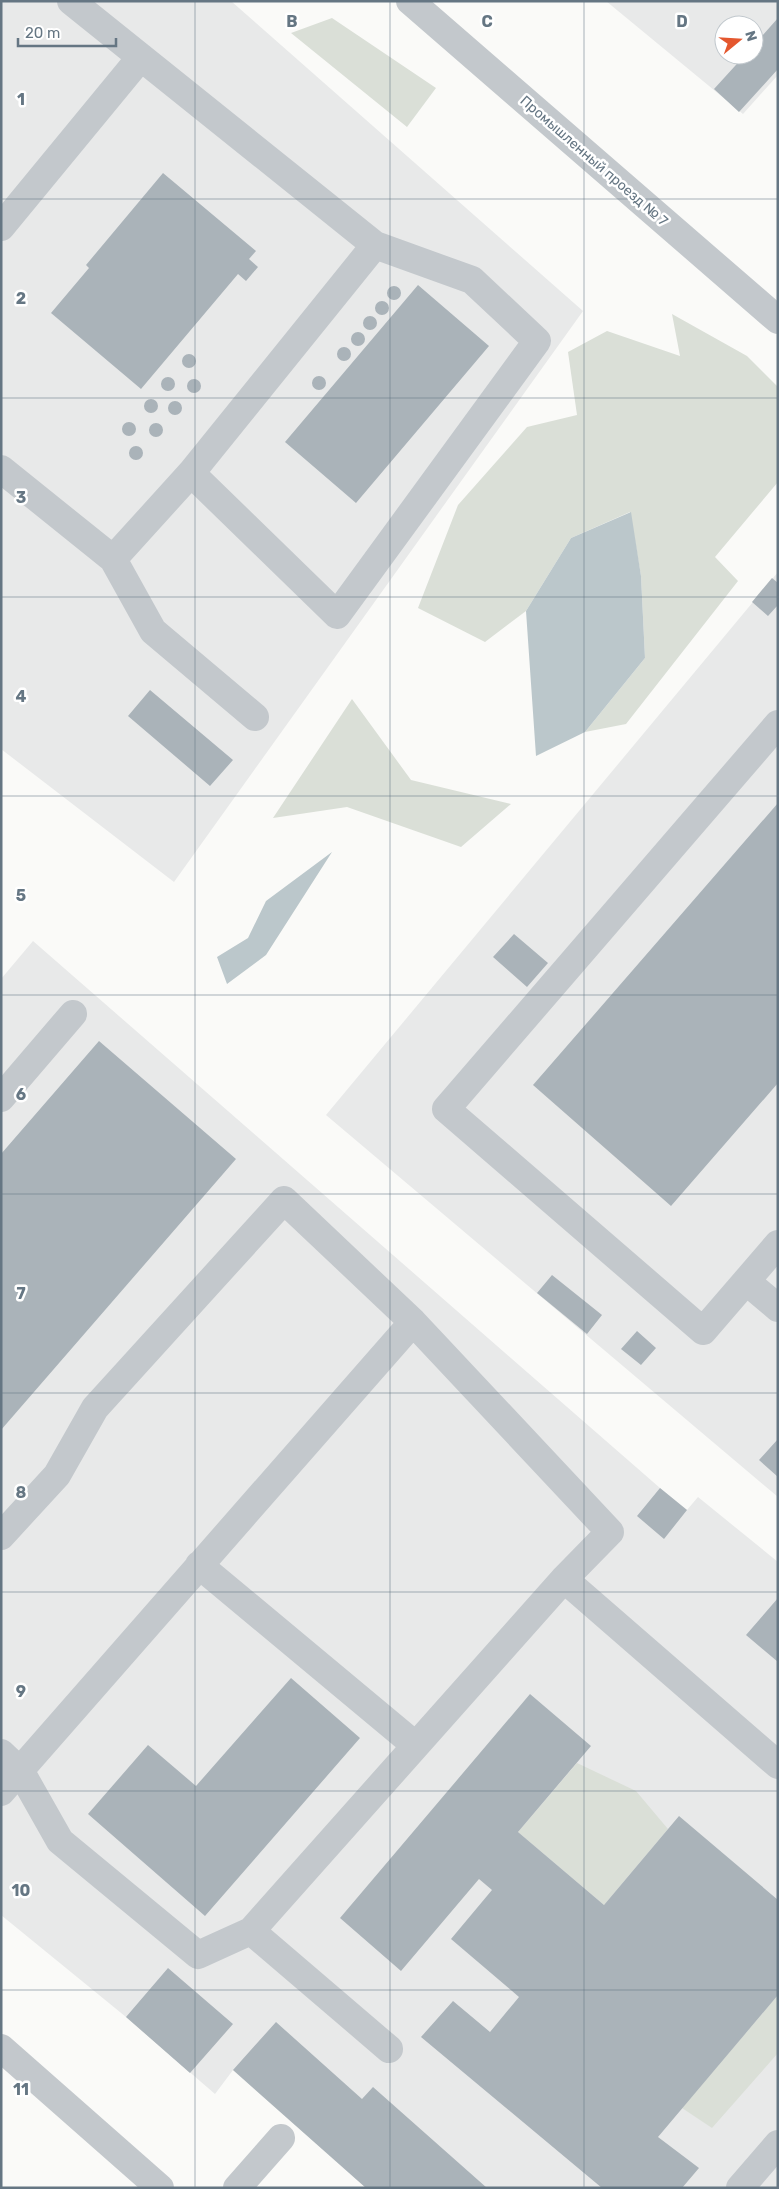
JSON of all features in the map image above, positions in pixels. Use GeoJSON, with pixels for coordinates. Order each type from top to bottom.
{"type":"FeatureCollection","features":[{"type":"Feature","properties":{"kind":"street"},"geometry":{"type":"LineString","coordinates":[[71,1],[375,245],[472,280],[537,341],[337,615],[191,473]]}},
{"type":"Feature","properties":{"kind":"street","name":"Промышленный проезд № 7"},"geometry":{"type":"LineString","coordinates":[[410,1],[778,320]]}},
{"type":"Feature","properties":{"kind":"street"},"geometry":{"type":"LineString","coordinates":[[1,226],[142,57]]}},
{"type":"Feature","properties":{"kind":"street"},"geometry":{"type":"LineString","coordinates":[[113,559],[191,473],[375,245]]}},
{"type":"Feature","properties":{"kind":"street"},"geometry":{"type":"LineString","coordinates":[[1,469],[113,559],[153,630],[255,717]]}},
{"type":"Feature","properties":{"kind":"street"},"geometry":{"type":"LineString","coordinates":[[778,724],[446,1109],[703,1331],[778,1244]]}},
{"type":"Feature","properties":{"kind":"street"},"geometry":{"type":"LineString","coordinates":[[1,1098],[72,1014]]}},
{"type":"Feature","properties":{"kind":"street"},"geometry":{"type":"LineString","coordinates":[[1,1536],[57,1475],[95,1408],[284,1200],[413,1322],[610,1532],[564,1579],[250,1931],[198,1955],[60,1841],[21,1772],[1,1753]]}},
{"type":"Feature","properties":{"kind":"street"},"geometry":{"type":"LineString","coordinates":[[746,1281],[778,1308]]}},
{"type":"Feature","properties":{"kind":"street"},"geometry":{"type":"LineString","coordinates":[[1,1792],[21,1772],[199,1565],[413,1322]]}},
{"type":"Feature","properties":{"kind":"street"},"geometry":{"type":"LineString","coordinates":[[199,1565],[415,1745]]}},
{"type":"Feature","properties":{"kind":"street"},"geometry":{"type":"LineString","coordinates":[[564,1579],[778,1765]]}},
{"type":"Feature","properties":{"kind":"street"},"geometry":{"type":"LineString","coordinates":[[250,1931],[389,2049]]}},
{"type":"Feature","properties":{"kind":"street"},"geometry":{"type":"LineString","coordinates":[[1,2048],[152,2185]]}},
{"type":"Feature","properties":{"kind":"street"},"geometry":{"type":"LineString","coordinates":[[238,2188],[281,2138]]}},
{"type":"Feature","properties":{"kind":"street"},"geometry":{"type":"LineString","coordinates":[[740,2188],[778,2144]]}},
{"type":"Feature","properties":{"kind":"shaded area"},"geometry":{"type":"Polygon","coordinates":[[[1,1],[231,1],[583,311],[174,882],[1,749],[1,1]]]}},
{"type":"Feature","properties":{"kind":"shaded area"},"geometry":{"type":"Polygon","coordinates":[[[606,1],[778,1],[778,75],[743,114],[606,1]]]}},
{"type":"Feature","properties":{"kind":"shaded area"},"geometry":{"type":"Polygon","coordinates":[[[332,18],[436,88],[407,127],[291,33],[332,18]]]}},
{"type":"Feature","properties":{"kind":"shaded area"},"geometry":{"type":"Polygon","coordinates":[[[672,314],[747,356],[778,387],[778,482],[715,557],[738,581],[626,724],[585,732],[645,658],[641,576],[630,512],[571,538],[526,611],[485,642],[418,608],[458,505],[527,427],[577,415],[568,352],[607,331],[680,356],[672,314]]]}},
{"type":"Feature","properties":{"kind":"shaded area"},"geometry":{"type":"Polygon","coordinates":[[[631,512],[641,576],[645,658],[585,732],[536,756],[526,611],[571,538],[631,512]]]}},
{"type":"Feature","properties":{"kind":"shaded area"},"geometry":{"type":"Polygon","coordinates":[[[778,572],[778,1497],[326,1115],[778,572]]]}},
{"type":"Feature","properties":{"kind":"shaded area"},"geometry":{"type":"Polygon","coordinates":[[[352,699],[411,780],[511,804],[461,847],[347,807],[273,818],[352,699]]]}},
{"type":"Feature","properties":{"kind":"shaded area"},"geometry":{"type":"Polygon","coordinates":[[[332,852],[266,955],[227,984],[217,957],[248,938],[266,901],[332,852]]]}},
{"type":"Feature","properties":{"kind":"shaded area"},"geometry":{"type":"Polygon","coordinates":[[[33,941],[660,1488],[687,1510],[698,1497],[778,1562],[778,2188],[366,2188],[233,2070],[215,2094],[126,2017],[1,1915],[1,979],[33,941]]]}},
{"type":"Feature","properties":{"kind":"shaded area"},"geometry":{"type":"Polygon","coordinates":[[[577,1763],[636,1791],[668,1829],[604,1905],[518,1832],[577,1763]]]}},
{"type":"Feature","properties":{"kind":"shaded area"},"geometry":{"type":"Polygon","coordinates":[[[778,1995],[778,2053],[712,2128],[682,2108],[778,1995]]]}},
{"type":"Feature","properties":{"kind":"building"},"geometry":{"type":"Polygon","coordinates":[[[778,18],[778,69],[739,112],[714,89],[736,65],[764,65],[764,34],[778,18]]]}},
{"type":"Feature","properties":{"kind":"building"},"geometry":{"type":"Polygon","coordinates":[[[163,173],[256,251],[249,259],[258,267],[246,281],[238,274],[141,389],[51,313],[89,268],[86,265],[163,173]]]}},
{"type":"Feature","properties":{"kind":"building"},"geometry":{"type":"Polygon","coordinates":[[[418,285],[489,346],[356,503],[285,442],[418,285]]]}},
{"type":"Feature","properties":{"kind":"building"},"geometry":{"type":"Polygon","coordinates":[[[391,286],[397,286],[401,293],[397,300],[391,300],[387,296],[387,290],[391,286]]]}},
{"type":"Feature","properties":{"kind":"building"},"geometry":{"type":"Polygon","coordinates":[[[379,301],[385,301],[389,308],[385,315],[379,315],[375,311],[375,305],[379,301]]]}},
{"type":"Feature","properties":{"kind":"building"},"geometry":{"type":"Polygon","coordinates":[[[367,316],[373,316],[377,323],[373,330],[367,330],[363,326],[363,320],[367,316]]]}},
{"type":"Feature","properties":{"kind":"building"},"geometry":{"type":"Polygon","coordinates":[[[355,332],[361,332],[365,339],[361,346],[355,346],[351,342],[351,336],[355,332]]]}},
{"type":"Feature","properties":{"kind":"building"},"geometry":{"type":"Polygon","coordinates":[[[341,347],[347,347],[351,354],[347,361],[341,361],[337,357],[337,351],[341,347]]]}},
{"type":"Feature","properties":{"kind":"building"},"geometry":{"type":"Polygon","coordinates":[[[186,354],[192,354],[196,361],[192,368],[186,368],[182,364],[182,358],[186,354]]]}},
{"type":"Feature","properties":{"kind":"building"},"geometry":{"type":"Polygon","coordinates":[[[316,376],[322,376],[326,383],[322,390],[316,390],[312,386],[312,380],[316,376]]]}},
{"type":"Feature","properties":{"kind":"building"},"geometry":{"type":"Polygon","coordinates":[[[165,377],[171,377],[175,384],[171,391],[165,391],[161,387],[161,381],[165,377]]]}},
{"type":"Feature","properties":{"kind":"building"},"geometry":{"type":"Polygon","coordinates":[[[191,379],[197,379],[201,386],[197,393],[191,393],[187,389],[187,383],[191,379]]]}},
{"type":"Feature","properties":{"kind":"building"},"geometry":{"type":"Polygon","coordinates":[[[148,399],[154,399],[158,406],[154,413],[148,413],[144,409],[144,403],[148,399]]]}},
{"type":"Feature","properties":{"kind":"building"},"geometry":{"type":"Polygon","coordinates":[[[172,401],[178,401],[182,408],[178,415],[172,415],[168,411],[168,405],[172,401]]]}},
{"type":"Feature","properties":{"kind":"building"},"geometry":{"type":"Polygon","coordinates":[[[126,422],[132,422],[136,429],[132,436],[126,436],[122,432],[122,426],[126,422]]]}},
{"type":"Feature","properties":{"kind":"building"},"geometry":{"type":"Polygon","coordinates":[[[153,423],[159,423],[163,430],[159,437],[153,437],[149,433],[149,427],[153,423]]]}},
{"type":"Feature","properties":{"kind":"building"},"geometry":{"type":"Polygon","coordinates":[[[133,446],[139,446],[143,453],[139,460],[133,460],[129,456],[129,450],[133,446]]]}},
{"type":"Feature","properties":{"kind":"building"},"geometry":{"type":"Polygon","coordinates":[[[772,578],[778,583],[778,605],[768,616],[752,602],[772,578]]]}},
{"type":"Feature","properties":{"kind":"building"},"geometry":{"type":"Polygon","coordinates":[[[150,690],[233,760],[210,786],[128,716],[150,690]]]}},
{"type":"Feature","properties":{"kind":"building"},"geometry":{"type":"Polygon","coordinates":[[[778,803],[778,1083],[671,1206],[533,1085],[778,803]]]}},
{"type":"Feature","properties":{"kind":"building"},"geometry":{"type":"Polygon","coordinates":[[[514,934],[548,963],[527,987],[493,957],[514,934]]]}},
{"type":"Feature","properties":{"kind":"building"},"geometry":{"type":"Polygon","coordinates":[[[99,1041],[236,1159],[1,1430],[1,1154],[99,1041]]]}},
{"type":"Feature","properties":{"kind":"building"},"geometry":{"type":"Polygon","coordinates":[[[552,1275],[602,1315],[587,1334],[537,1293],[552,1275]]]}},
{"type":"Feature","properties":{"kind":"building"},"geometry":{"type":"Polygon","coordinates":[[[637,1331],[656,1348],[641,1365],[621,1349],[637,1331]]]}},
{"type":"Feature","properties":{"kind":"building"},"geometry":{"type":"Polygon","coordinates":[[[778,1439],[778,1477],[759,1460],[778,1439]]]}},
{"type":"Feature","properties":{"kind":"building"},"geometry":{"type":"Polygon","coordinates":[[[660,1488],[687,1510],[664,1539],[637,1516],[660,1488]]]}},
{"type":"Feature","properties":{"kind":"building"},"geometry":{"type":"Polygon","coordinates":[[[778,1598],[778,1662],[746,1635],[778,1598]]]}},
{"type":"Feature","properties":{"kind":"building"},"geometry":{"type":"Polygon","coordinates":[[[291,1678],[360,1738],[205,1916],[88,1814],[148,1745],[196,1786],[291,1678]]]}},
{"type":"Feature","properties":{"kind":"building"},"geometry":{"type":"Polygon","coordinates":[[[530,1694],[591,1746],[518,1832],[604,1905],[679,1816],[778,1900],[778,1995],[658,2137],[699,2168],[682,2188],[602,2188],[421,2037],[453,2001],[490,2032],[519,1997],[451,1939],[492,1890],[479,1879],[401,1971],[340,1918],[530,1694]]]}},
{"type":"Feature","properties":{"kind":"building"},"geometry":{"type":"Polygon","coordinates":[[[168,1968],[233,2024],[190,2073],[126,2017],[168,1968]]]}},
{"type":"Feature","properties":{"kind":"building"},"geometry":{"type":"Polygon","coordinates":[[[276,2022],[362,2099],[373,2087],[487,2188],[366,2188],[233,2070],[276,2022]]]}}]}
